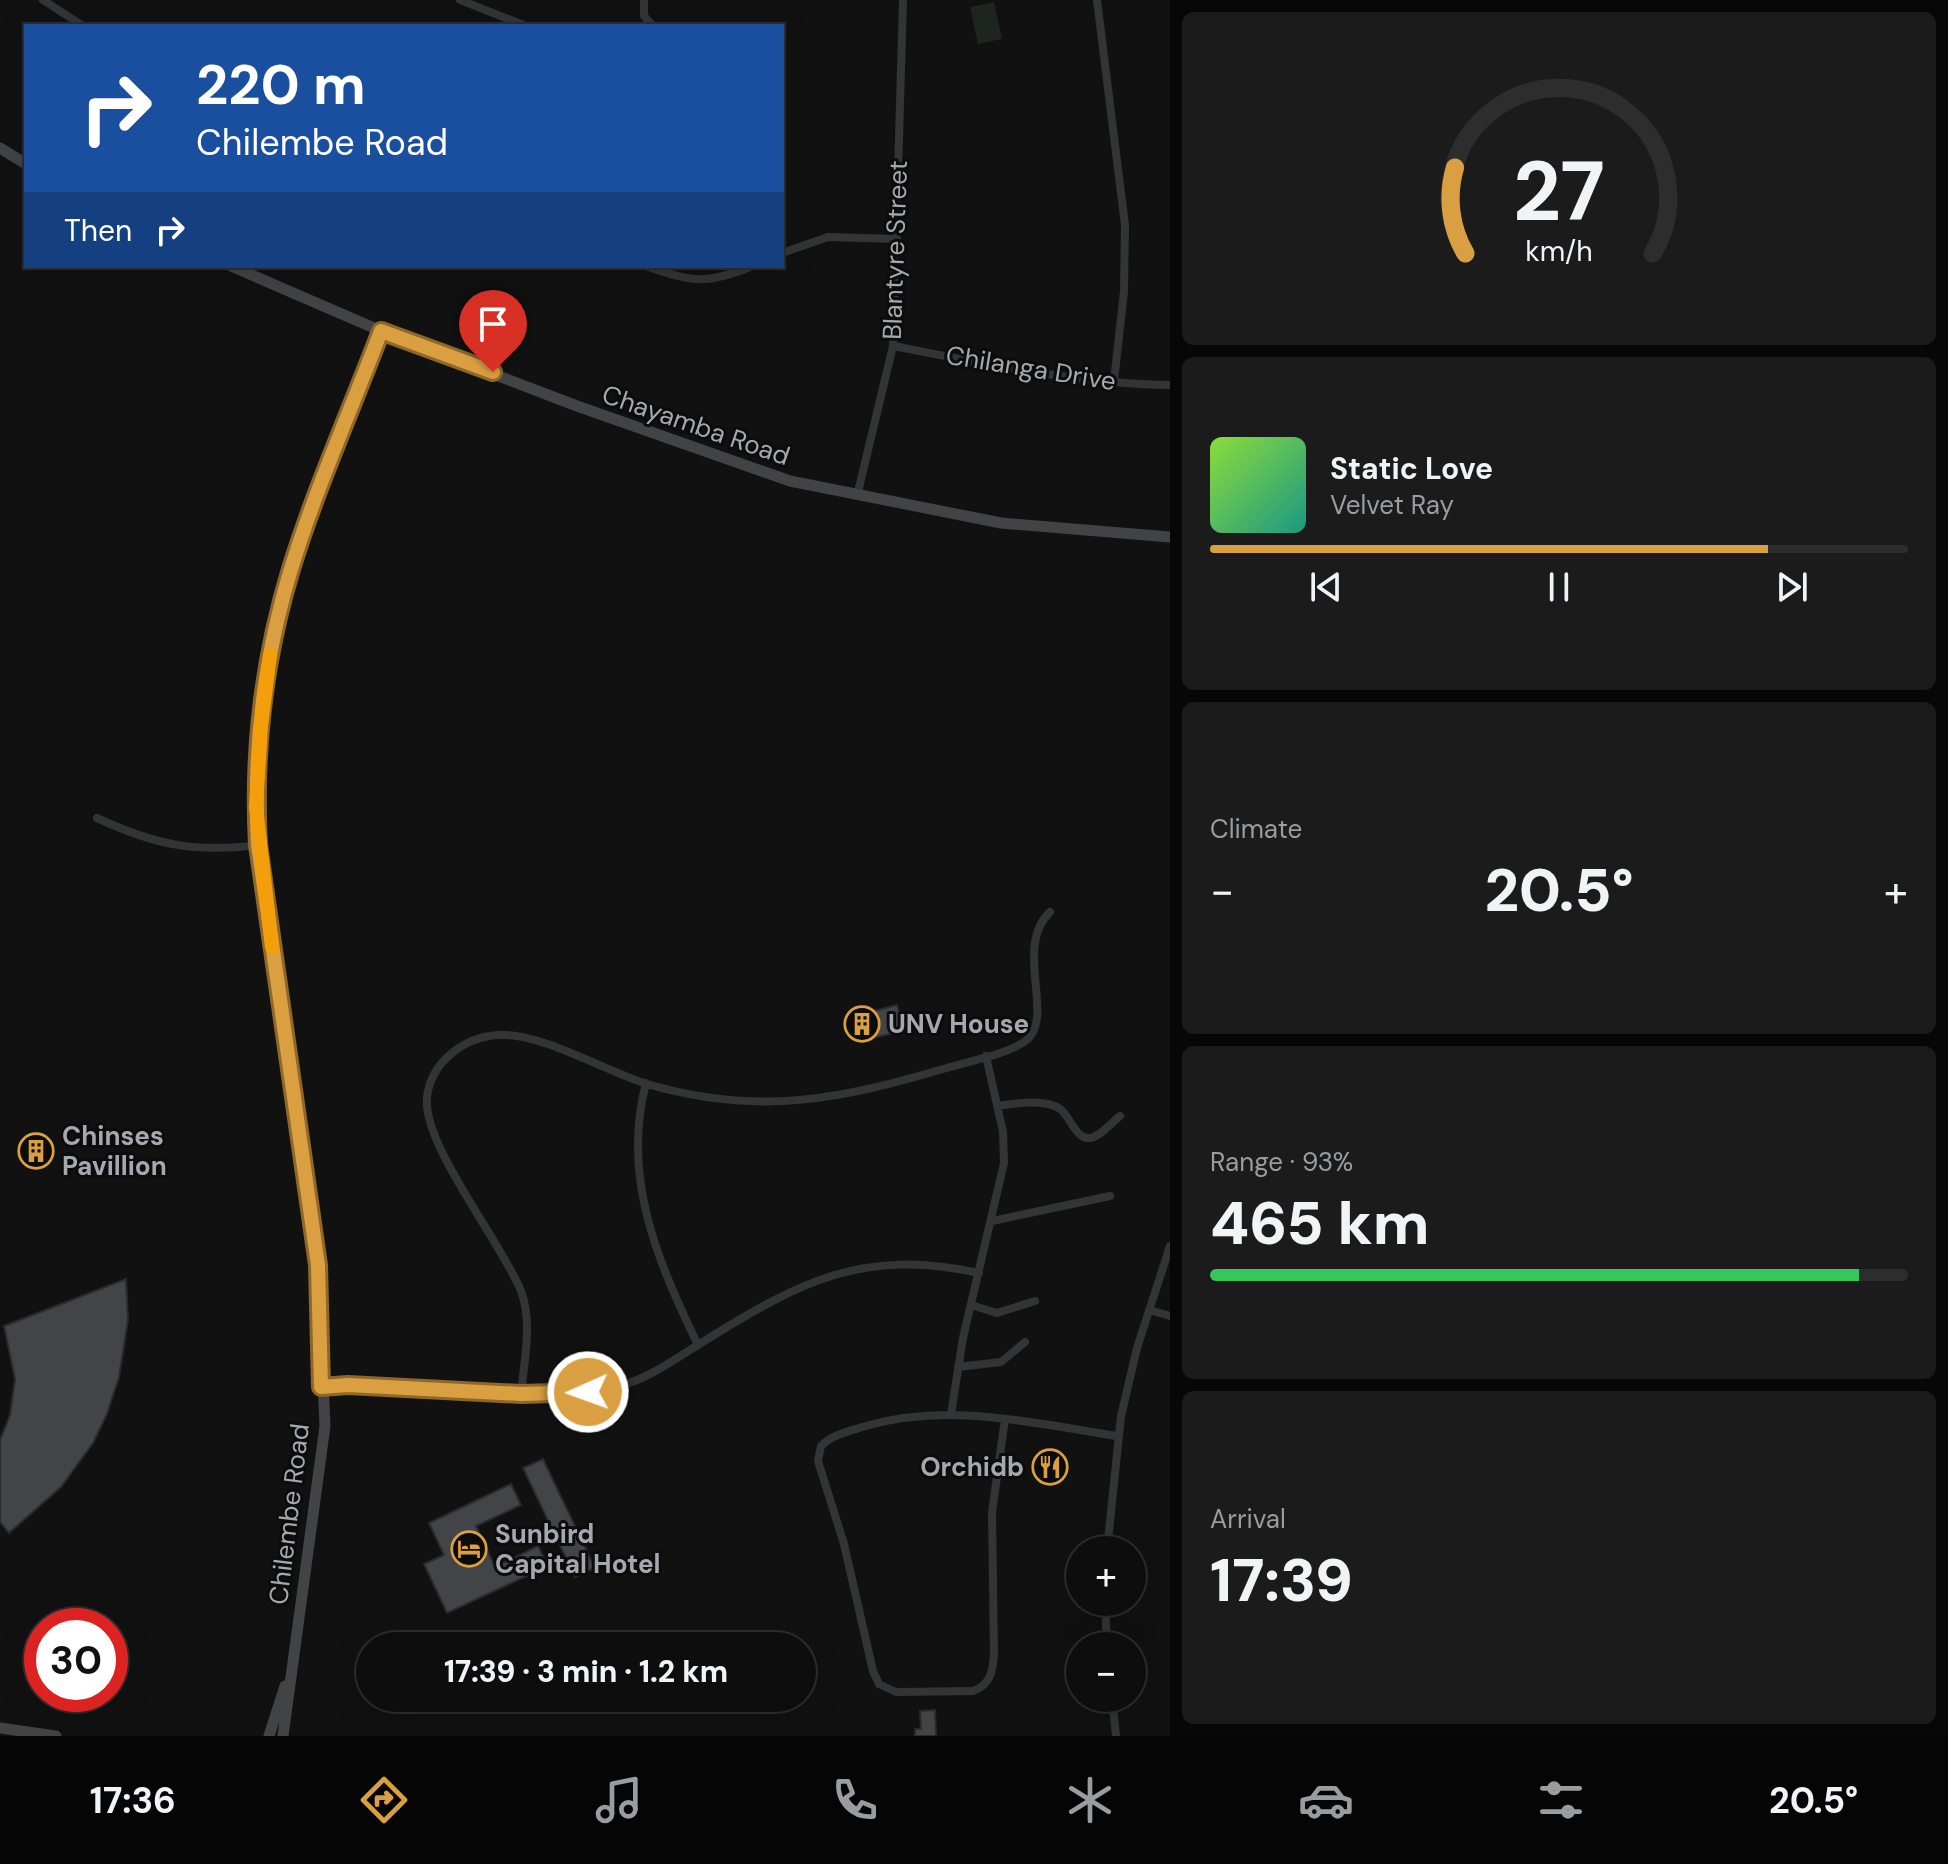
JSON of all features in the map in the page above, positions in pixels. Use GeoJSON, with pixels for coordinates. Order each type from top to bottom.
{"type":"FeatureCollection","features":[{"type":"Feature","properties":{"kind":"main road"},"geometry":{"type":"LineString","coordinates":[[0,148],[24,163]]}},
{"type":"Feature","properties":{"kind":"main road","name":"Chayamba Road"},"geometry":{"type":"LineString","coordinates":[[236,268],[381,331],[749,468],[810,487],[1001,523],[1170,537]]}},
{"type":"Feature","properties":{"kind":"main road","name":"Chilembe Road"},"geometry":{"type":"LineString","coordinates":[[290,1670],[325,1426],[318,1265],[258,845],[256,807],[261,726],[281,607],[305,529],[381,331]]}},
{"type":"Feature","properties":{"kind":"main road"},"geometry":{"type":"LineString","coordinates":[[269,1736],[290,1670]]}},
{"type":"Feature","properties":{"kind":"main road"},"geometry":{"type":"LineString","coordinates":[[283,1736],[290,1670]]}},
{"type":"Feature","properties":{"kind":"main road"},"geometry":{"type":"LineString","coordinates":[[0,1728],[56,1736]]}},
{"type":"Feature","properties":{"kind":"street"},"geometry":{"type":"LineString","coordinates":[[43,0],[80,24]]}},
{"type":"Feature","properties":{"kind":"street"},"geometry":{"type":"LineString","coordinates":[[460,0],[521,24]]}},
{"type":"Feature","properties":{"kind":"street"},"geometry":{"type":"LineString","coordinates":[[644,0],[644,16],[651,24]]}},
{"type":"Feature","properties":{"kind":"street","name":"Blantyre Street"},"geometry":{"type":"LineString","coordinates":[[857,496],[893,346],[903,0]]}},
{"type":"Feature","properties":{"kind":"street"},"geometry":{"type":"LineString","coordinates":[[1097,0],[1125,225],[1124,291],[1114,381]]}},
{"type":"Feature","properties":{"kind":"street"},"geometry":{"type":"LineString","coordinates":[[784,252],[828,237],[897,239]]}},
{"type":"Feature","properties":{"kind":"street"},"geometry":{"type":"LineString","coordinates":[[652,268],[701,281],[745,268]]}},
{"type":"Feature","properties":{"kind":"street","name":"Chilanga Drive"},"geometry":{"type":"LineString","coordinates":[[893,346],[1001,367],[1170,385]]}},
{"type":"Feature","properties":{"kind":"street"},"geometry":{"type":"LineString","coordinates":[[97,818],[153,842],[179,848],[222,849],[258,845]]}},
{"type":"Feature","properties":{"kind":"street"},"geometry":{"type":"LineString","coordinates":[[521,1394],[527,1328],[521,1292],[430,1128],[427,1105],[429,1086],[437,1070],[459,1047],[478,1038],[499,1035],[527,1038],[646,1083],[716,1100],[818,1100],[901,1082],[1025,1041],[1036,1027],[1034,933],[1050,912]]}},
{"type":"Feature","properties":{"kind":"street"},"geometry":{"type":"LineString","coordinates":[[951,1414],[958,1367],[992,1221],[1004,1152],[998,1106],[986,1056]]}},
{"type":"Feature","properties":{"kind":"street"},"geometry":{"type":"LineString","coordinates":[[646,1083],[636,1139],[642,1202],[654,1246],[698,1345]]}},
{"type":"Feature","properties":{"kind":"street"},"geometry":{"type":"LineString","coordinates":[[998,1106],[1055,1107],[1063,1111],[1081,1137],[1088,1139],[1120,1116]]}},
{"type":"Feature","properties":{"kind":"street"},"geometry":{"type":"LineString","coordinates":[[992,1221],[1110,1196]]}},
{"type":"Feature","properties":{"kind":"street"},"geometry":{"type":"LineString","coordinates":[[1108,1536],[1117,1436],[1149,1310],[1170,1246]]}},
{"type":"Feature","properties":{"kind":"street"},"geometry":{"type":"LineString","coordinates":[[321,1387],[348,1385],[521,1394],[588,1392],[624,1385],[654,1372],[793,1289],[844,1271],[884,1265],[940,1265],[979,1273]]}},
{"type":"Feature","properties":{"kind":"street"},"geometry":{"type":"LineString","coordinates":[[971,1305],[997,1313],[1035,1301]]}},
{"type":"Feature","properties":{"kind":"street"},"geometry":{"type":"LineString","coordinates":[[1149,1310],[1170,1316]]}},
{"type":"Feature","properties":{"kind":"street"},"geometry":{"type":"LineString","coordinates":[[958,1367],[1001,1362],[1025,1342]]}},
{"type":"Feature","properties":{"kind":"street"},"geometry":{"type":"LineString","coordinates":[[1005,1419],[992,1512],[994,1654],[991,1676],[984,1686],[973,1691],[890,1691],[879,1684],[869,1657],[844,1544],[818,1461],[818,1450],[831,1437],[879,1422],[924,1415],[1005,1419],[1117,1436]]}},
{"type":"Feature","properties":{"kind":"street"},"geometry":{"type":"LineString","coordinates":[[1113,1712],[1116,1736]]}},
{"type":"Feature","properties":{"kind":"shaded area"},"geometry":{"type":"Polygon","coordinates":[[[994,2],[1002,39],[978,44],[970,7],[994,2]]]}},
{"type":"Feature","properties":{"kind":"building","name":"UNV House"},"geometry":{"type":"Polygon","coordinates":[[[897,1005],[904,1031],[862,1040],[857,1022],[868,1019],[866,1013],[897,1005]]]}},
{"type":"Feature","properties":{"kind":"building"},"geometry":{"type":"Polygon","coordinates":[[[126,1279],[128,1320],[119,1377],[107,1414],[93,1443],[61,1487],[9,1533],[0,1522],[0,1440],[10,1415],[15,1379],[4,1326],[126,1279]]]}},
{"type":"Feature","properties":{"kind":"building","name":"Sunbird Capital Hotel"},"geometry":{"type":"Polygon","coordinates":[[[543,1459],[595,1568],[575,1577],[523,1468],[543,1459]]]}},
{"type":"Feature","properties":{"kind":"building","name":"Sunbird Capital Hotel"},"geometry":{"type":"Polygon","coordinates":[[[511,1484],[521,1505],[476,1526],[495,1567],[538,1546],[548,1566],[447,1613],[424,1564],[444,1555],[429,1523],[511,1484]]]}},
{"type":"Feature","properties":{"kind":"building"},"geometry":{"type":"Polygon","coordinates":[[[935,1710],[936,1736],[915,1736],[915,1729],[921,1729],[920,1711],[935,1710]]]}},
{"type":"Feature","properties":{"kind":"slow traffic"},"geometry":{"type":"LineString","coordinates":[[270,655],[261,726],[256,807],[272,947]]}},
{"type":"Feature","properties":{"kind":"place","name":"UNV House"},"geometry":{"type":"Point","coordinates":[862,1024]}},
{"type":"Feature","properties":{"kind":"place","name":"Chinses Pavillion"},"geometry":{"type":"Point","coordinates":[36,1151]}},
{"type":"Feature","properties":{"kind":"place","name":"Orchidb"},"geometry":{"type":"Point","coordinates":[1050,1467]}},
{"type":"Feature","properties":{"kind":"place","name":"Sunbird Capital Hotel"},"geometry":{"type":"Point","coordinates":[469,1549]}},
{"type":"Feature","properties":{"kind":"route"},"geometry":{"type":"LineString","coordinates":[[493,372],[381,331],[305,529],[281,607],[265,686],[261,726],[256,807],[258,845],[318,1265],[323,1362],[321,1387],[348,1385],[521,1394],[588,1392]]}}]}
